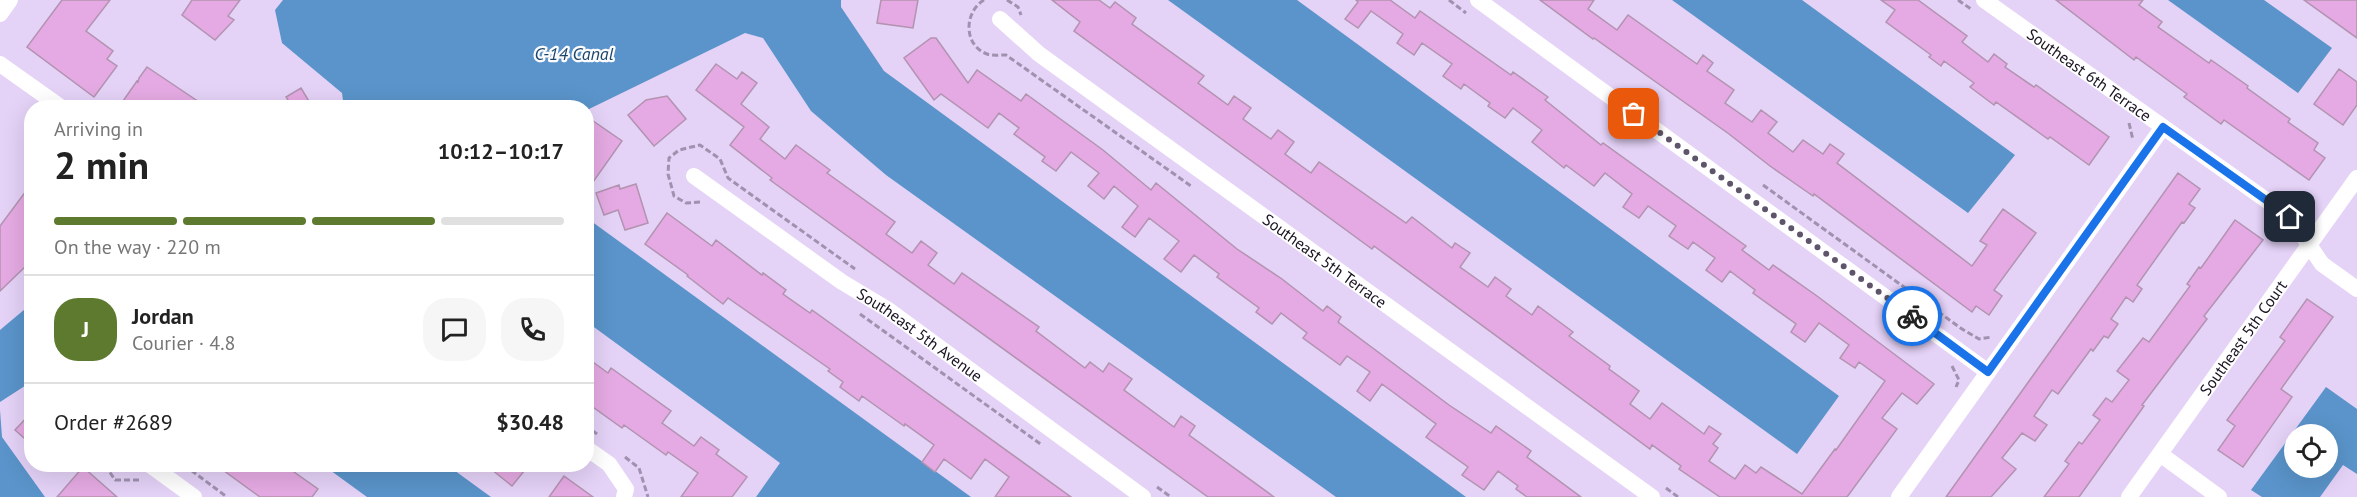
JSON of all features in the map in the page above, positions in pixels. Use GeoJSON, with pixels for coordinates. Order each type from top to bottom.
{"type":"FeatureCollection","features":[{"type":"Feature","properties":{"kind":"street"},"geometry":{"type":"LineString","coordinates":[[0,15],[10,0]]}},
{"type":"Feature","properties":{"kind":"street"},"geometry":{"type":"LineString","coordinates":[[1478,0],[1988,372]]}},
{"type":"Feature","properties":{"kind":"street","name":"Southeast 6th Terrace"},"geometry":{"type":"LineString","coordinates":[[1979,5],[2163,127],[2290,217],[2322,264],[2357,289]]}},
{"type":"Feature","properties":{"kind":"street","name":"Southeast 5th Terrace"},"geometry":{"type":"LineString","coordinates":[[1000,19],[1039,54],[1652,497]]}},
{"type":"Feature","properties":{"kind":"street"},"geometry":{"type":"LineString","coordinates":[[0,64],[51,100]]}},
{"type":"Feature","properties":{"kind":"street"},"geometry":{"type":"LineString","coordinates":[[1899,497],[2163,127]]}},
{"type":"Feature","properties":{"kind":"street","name":"Southeast 5th Avenue"},"geometry":{"type":"LineString","coordinates":[[694,176],[842,282],[887,309],[1143,497]]}},
{"type":"Feature","properties":{"kind":"street","name":"Southeast 5th Court"},"geometry":{"type":"LineString","coordinates":[[2129,497],[2357,178]]}},
{"type":"Feature","properties":{"kind":"street"},"geometry":{"type":"LineString","coordinates":[[594,454],[609,464],[625,493]]}},
{"type":"Feature","properties":{"kind":"street"},"geometry":{"type":"LineString","coordinates":[[2160,454],[2219,497]]}},
{"type":"Feature","properties":{"kind":"street"},"geometry":{"type":"LineString","coordinates":[[148,473],[194,497]]}},
{"type":"Feature","properties":{"kind":"path"},"geometry":{"type":"LineString","coordinates":[[1449,0],[1472,17]]}},
{"type":"Feature","properties":{"kind":"path"},"geometry":{"type":"LineString","coordinates":[[1958,0],[1979,5]]}},
{"type":"Feature","properties":{"kind":"path"},"geometry":{"type":"LineString","coordinates":[[2127,149],[2133,141],[2128,120]]}},
{"type":"Feature","properties":{"kind":"path"},"geometry":{"type":"LineString","coordinates":[[1755,180],[1962,329],[1980,339],[1993,337]]}},
{"type":"Feature","properties":{"kind":"path"},"geometry":{"type":"LineString","coordinates":[[1946,362],[1959,380],[1952,395]]}},
{"type":"Feature","properties":{"kind":"path"},"geometry":{"type":"LineString","coordinates":[[110,472],[115,480],[148,473]]}},
{"type":"Feature","properties":{"kind":"path"},"geometry":{"type":"LineString","coordinates":[[193,472],[227,497]]}},
{"type":"Feature","properties":{"kind":"water","name":"C-14 Canal"},"geometry":{"type":"Polygon","coordinates":[[[283,0],[841,0],[841,7],[884,71],[1466,497],[1336,497],[886,175],[811,111],[763,38],[745,33],[594,107],[594,100],[343,100],[342,93],[282,43],[275,10],[283,0]]]}},
{"type":"Feature","properties":{"kind":"water"},"geometry":{"type":"Polygon","coordinates":[[[1168,0],[1297,0],[1839,396],[1797,454],[1168,0]]]}},
{"type":"Feature","properties":{"kind":"water"},"geometry":{"type":"Polygon","coordinates":[[[1672,0],[1802,0],[2015,155],[1968,213],[1672,0]]]}},
{"type":"Feature","properties":{"kind":"water"},"geometry":{"type":"Polygon","coordinates":[[[2168,0],[2264,0],[2332,48],[2298,93],[2168,0]]]}},
{"type":"Feature","properties":{"kind":"water"},"geometry":{"type":"Polygon","coordinates":[[[594,223],[971,497],[756,497],[780,463],[594,327],[594,223]]]}},
{"type":"Feature","properties":{"kind":"water"},"geometry":{"type":"Polygon","coordinates":[[[24,310],[24,387],[0,402],[0,330],[24,310]]]}},
{"type":"Feature","properties":{"kind":"water"},"geometry":{"type":"Polygon","coordinates":[[[2326,387],[2357,409],[2357,474],[2343,465],[2338,472],[2338,424],[2299,424],[2326,387]]]}},
{"type":"Feature","properties":{"kind":"water"},"geometry":{"type":"Polygon","coordinates":[[[0,410],[2,437],[24,468],[24,472],[27,472],[45,497],[0,497],[0,410]]]}},
{"type":"Feature","properties":{"kind":"water"},"geometry":{"type":"Polygon","coordinates":[[[2284,445],[2284,478],[2334,478],[2320,497],[2262,497],[2251,490],[2284,445]]]}},
{"type":"Feature","properties":{"kind":"water"},"geometry":{"type":"Polygon","coordinates":[[[333,472],[457,472],[491,497],[367,497],[333,472]]]}},
{"type":"Feature","properties":{"kind":"building"},"geometry":{"type":"Polygon","coordinates":[[[62,0],[110,0],[86,31],[113,51],[107,59],[117,66],[94,97],[27,47],[62,0]]]}},
{"type":"Feature","properties":{"kind":"building"},"geometry":{"type":"Polygon","coordinates":[[[192,0],[240,0],[228,16],[234,20],[215,40],[182,15],[192,0]]]}},
{"type":"Feature","properties":{"kind":"building"},"geometry":{"type":"Polygon","coordinates":[[[881,0],[918,0],[913,28],[877,23],[881,0]]]}},
{"type":"Feature","properties":{"kind":"building"},"geometry":{"type":"Polygon","coordinates":[[[1052,0],[1099,0],[1110,8],[1115,2],[1136,18],[1132,24],[1204,76],[1198,83],[1228,105],[1234,96],[1251,108],[1243,119],[1271,139],[1278,130],[1294,142],[1285,154],[1311,173],[1319,162],[1406,223],[1412,217],[1452,248],[1455,243],[1470,253],[1460,267],[1488,287],[1495,277],[1511,289],[1506,296],[1532,315],[1538,306],[1573,332],[1569,336],[1639,391],[1630,404],[1650,419],[1662,403],[1704,434],[1709,426],[1721,434],[1713,444],[1718,448],[1709,461],[1735,479],[1745,465],[1756,473],[1761,467],[1802,494],[1885,381],[1859,362],[1855,368],[1840,358],[1849,345],[1819,323],[1805,342],[1791,332],[1796,324],[1753,293],[1755,290],[1730,271],[1722,282],[1706,270],[1715,258],[1693,242],[1688,249],[1669,236],[1676,226],[1648,206],[1639,218],[1623,207],[1632,194],[1605,173],[1594,186],[1566,165],[1564,168],[1532,142],[1542,130],[1513,108],[1505,118],[1488,106],[1490,103],[1464,84],[1461,89],[1443,76],[1452,64],[1422,43],[1414,55],[1397,43],[1403,34],[1371,11],[1358,28],[1345,19],[1358,2],[1356,0],[1390,0],[1415,18],[1420,11],[1511,75],[1513,72],[1548,97],[1545,100],[1601,145],[1603,143],[1746,246],[1742,250],[1769,270],[1773,265],[1934,384],[1917,404],[1902,393],[1882,418],[1897,429],[1847,497],[1720,497],[1679,469],[1681,466],[1652,445],[1650,449],[1374,246],[1372,249],[1074,31],[1080,22],[1052,0]]]}},
{"type":"Feature","properties":{"kind":"building"},"geometry":{"type":"Polygon","coordinates":[[[1540,0],[1594,0],[1588,9],[1617,30],[1628,15],[1697,64],[1703,55],[1713,63],[1707,71],[1734,90],[1725,103],[1752,122],[1761,110],[1777,122],[1768,133],[1793,152],[1803,140],[1823,154],[1830,144],[1844,154],[1837,163],[1972,266],[1987,245],[1980,241],[2003,209],[2036,233],[1994,290],[2002,296],[1989,315],[1976,306],[1972,312],[1814,194],[1813,196],[1770,166],[1729,134],[1540,0]]]}},
{"type":"Feature","properties":{"kind":"building"},"geometry":{"type":"Polygon","coordinates":[[[1881,0],[1918,0],[1967,36],[1962,42],[1988,62],[1994,54],[2007,64],[2005,67],[2034,87],[2036,85],[2109,137],[2089,165],[1996,102],[1994,105],[1970,87],[1974,83],[1944,61],[1941,66],[1929,57],[1931,55],[1886,22],[1895,10],[1881,0]]]}},
{"type":"Feature","properties":{"kind":"building"},"geometry":{"type":"Polygon","coordinates":[[[2056,0],[2143,0],[2139,5],[2162,22],[2158,27],[2209,63],[2211,60],[2248,86],[2247,88],[2290,119],[2288,122],[2318,143],[2314,150],[2325,158],[2309,180],[2224,120],[2221,124],[2184,97],[2187,94],[2136,57],[2134,60],[2056,0]]]}},
{"type":"Feature","properties":{"kind":"building"},"geometry":{"type":"Polygon","coordinates":[[[2304,0],[2357,0],[2357,38],[2304,0]]]}},
{"type":"Feature","properties":{"kind":"building"},"geometry":{"type":"Polygon","coordinates":[[[931,38],[936,38],[968,83],[977,70],[1021,101],[1026,94],[1103,150],[1151,190],[1156,183],[1237,249],[1282,279],[1323,311],[1327,306],[1341,317],[1338,322],[1449,405],[1491,433],[1496,426],[1531,451],[1527,457],[1581,497],[1527,497],[1516,489],[1518,486],[1498,471],[1484,490],[1462,475],[1468,467],[1426,437],[1436,424],[1382,384],[1370,401],[1357,391],[1370,372],[1347,356],[1340,365],[1303,338],[1307,333],[1281,313],[1272,324],[1256,312],[1259,308],[1217,277],[1219,274],[1194,255],[1181,272],[1164,259],[1179,241],[1149,218],[1135,237],[1122,227],[1138,206],[1114,186],[1104,199],[1088,186],[1099,173],[1071,152],[1056,171],[1042,161],[1045,157],[1014,134],[1019,128],[999,113],[988,128],[941,94],[934,100],[904,58],[931,38]]]}},
{"type":"Feature","properties":{"kind":"building"},"geometry":{"type":"Polygon","coordinates":[[[716,64],[737,79],[742,72],[757,83],[741,104],[769,127],[760,139],[785,159],[796,145],[830,170],[827,173],[895,222],[886,234],[912,253],[921,241],[937,253],[928,265],[954,284],[962,273],[1039,327],[1036,331],[1085,368],[1090,362],[1103,372],[1109,363],[1132,379],[1124,390],[1174,427],[1181,416],[1195,426],[1189,435],[1274,497],[1208,497],[770,180],[772,178],[730,145],[744,127],[696,90],[716,64]]]}},
{"type":"Feature","properties":{"kind":"building"},"geometry":{"type":"Polygon","coordinates":[[[147,67],[196,100],[124,100],[147,67]]]}},
{"type":"Feature","properties":{"kind":"building"},"geometry":{"type":"Polygon","coordinates":[[[2339,69],[2357,82],[2357,105],[2343,125],[2314,104],[2339,69]]]}},
{"type":"Feature","properties":{"kind":"building"},"geometry":{"type":"Polygon","coordinates":[[[301,88],[308,100],[288,100],[286,97],[301,88]]]}},
{"type":"Feature","properties":{"kind":"building"},"geometry":{"type":"Polygon","coordinates":[[[667,96],[686,119],[654,146],[628,115],[646,100],[667,96]]]}},
{"type":"Feature","properties":{"kind":"building"},"geometry":{"type":"Polygon","coordinates":[[[594,122],[622,141],[594,181],[594,122]]]}},
{"type":"Feature","properties":{"kind":"building"},"geometry":{"type":"Polygon","coordinates":[[[2178,173],[2200,189],[2189,204],[2195,208],[2184,223],[2182,222],[2137,285],[2142,289],[2133,302],[2126,297],[2111,319],[2118,324],[2108,338],[2104,336],[2093,351],[2091,349],[2058,394],[2052,390],[2034,416],[2047,425],[2035,441],[2022,433],[2002,458],[2016,469],[1991,497],[1946,497],[2178,173]]]}},
{"type":"Feature","properties":{"kind":"building"},"geometry":{"type":"Polygon","coordinates":[[[636,184],[648,223],[625,230],[618,210],[604,215],[596,193],[619,185],[620,189],[636,184]]]}},
{"type":"Feature","properties":{"kind":"building"},"geometry":{"type":"Polygon","coordinates":[[[24,194],[24,268],[0,291],[0,226],[24,194]]]}},
{"type":"Feature","properties":{"kind":"building"},"geometry":{"type":"Polygon","coordinates":[[[667,213],[712,246],[716,240],[762,275],[763,273],[786,290],[783,294],[810,313],[812,310],[1071,497],[995,497],[1009,477],[985,459],[971,479],[944,459],[935,472],[922,462],[934,445],[862,396],[859,401],[840,387],[843,382],[828,371],[830,369],[728,298],[723,304],[645,244],[667,213]]]}},
{"type":"Feature","properties":{"kind":"building"},"geometry":{"type":"Polygon","coordinates":[[[2235,220],[2263,240],[2204,316],[2207,319],[2142,405],[2144,406],[2079,497],[2044,497],[2069,464],[2065,461],[2079,442],[2082,444],[2100,420],[2093,415],[2106,398],[2112,402],[2129,380],[2117,371],[2143,338],[2149,342],[2190,286],[2187,284],[2235,220]]]}},
{"type":"Feature","properties":{"kind":"building"},"geometry":{"type":"Polygon","coordinates":[[[2307,299],[2333,317],[2281,389],[2292,397],[2243,467],[2218,450],[2235,426],[2227,420],[2285,341],[2280,337],[2307,299]]]}},
{"type":"Feature","properties":{"kind":"building"},"geometry":{"type":"Polygon","coordinates":[[[594,363],[608,373],[611,368],[671,411],[662,423],[694,446],[701,437],[719,450],[716,454],[747,477],[732,497],[681,497],[698,473],[668,452],[666,455],[624,425],[622,428],[594,408],[594,363]]]}},
{"type":"Feature","properties":{"kind":"building"},"geometry":{"type":"Polygon","coordinates":[[[24,420],[24,438],[15,430],[24,420]]]}},
{"type":"Feature","properties":{"kind":"building"},"geometry":{"type":"Polygon","coordinates":[[[79,472],[89,472],[117,497],[57,497],[79,472]]]}},
{"type":"Feature","properties":{"kind":"building"},"geometry":{"type":"Polygon","coordinates":[[[226,472],[294,472],[318,489],[312,497],[260,497],[226,472]]]}},
{"type":"Feature","properties":{"kind":"building"},"geometry":{"type":"Polygon","coordinates":[[[495,472],[523,472],[512,486],[495,472]]]}},
{"type":"Feature","properties":{"kind":"building"},"geometry":{"type":"Polygon","coordinates":[[[564,476],[593,497],[549,497],[564,476]]]}},
{"type":"Feature","properties":{"kind":"way so far"},"geometry":{"type":"LineString","coordinates":[[1634,114],[1912,316]]}},
{"type":"Feature","properties":{"kind":"route"},"geometry":{"type":"LineString","coordinates":[[1912,316],[1988,372],[2163,127],[2290,217]]}}]}
